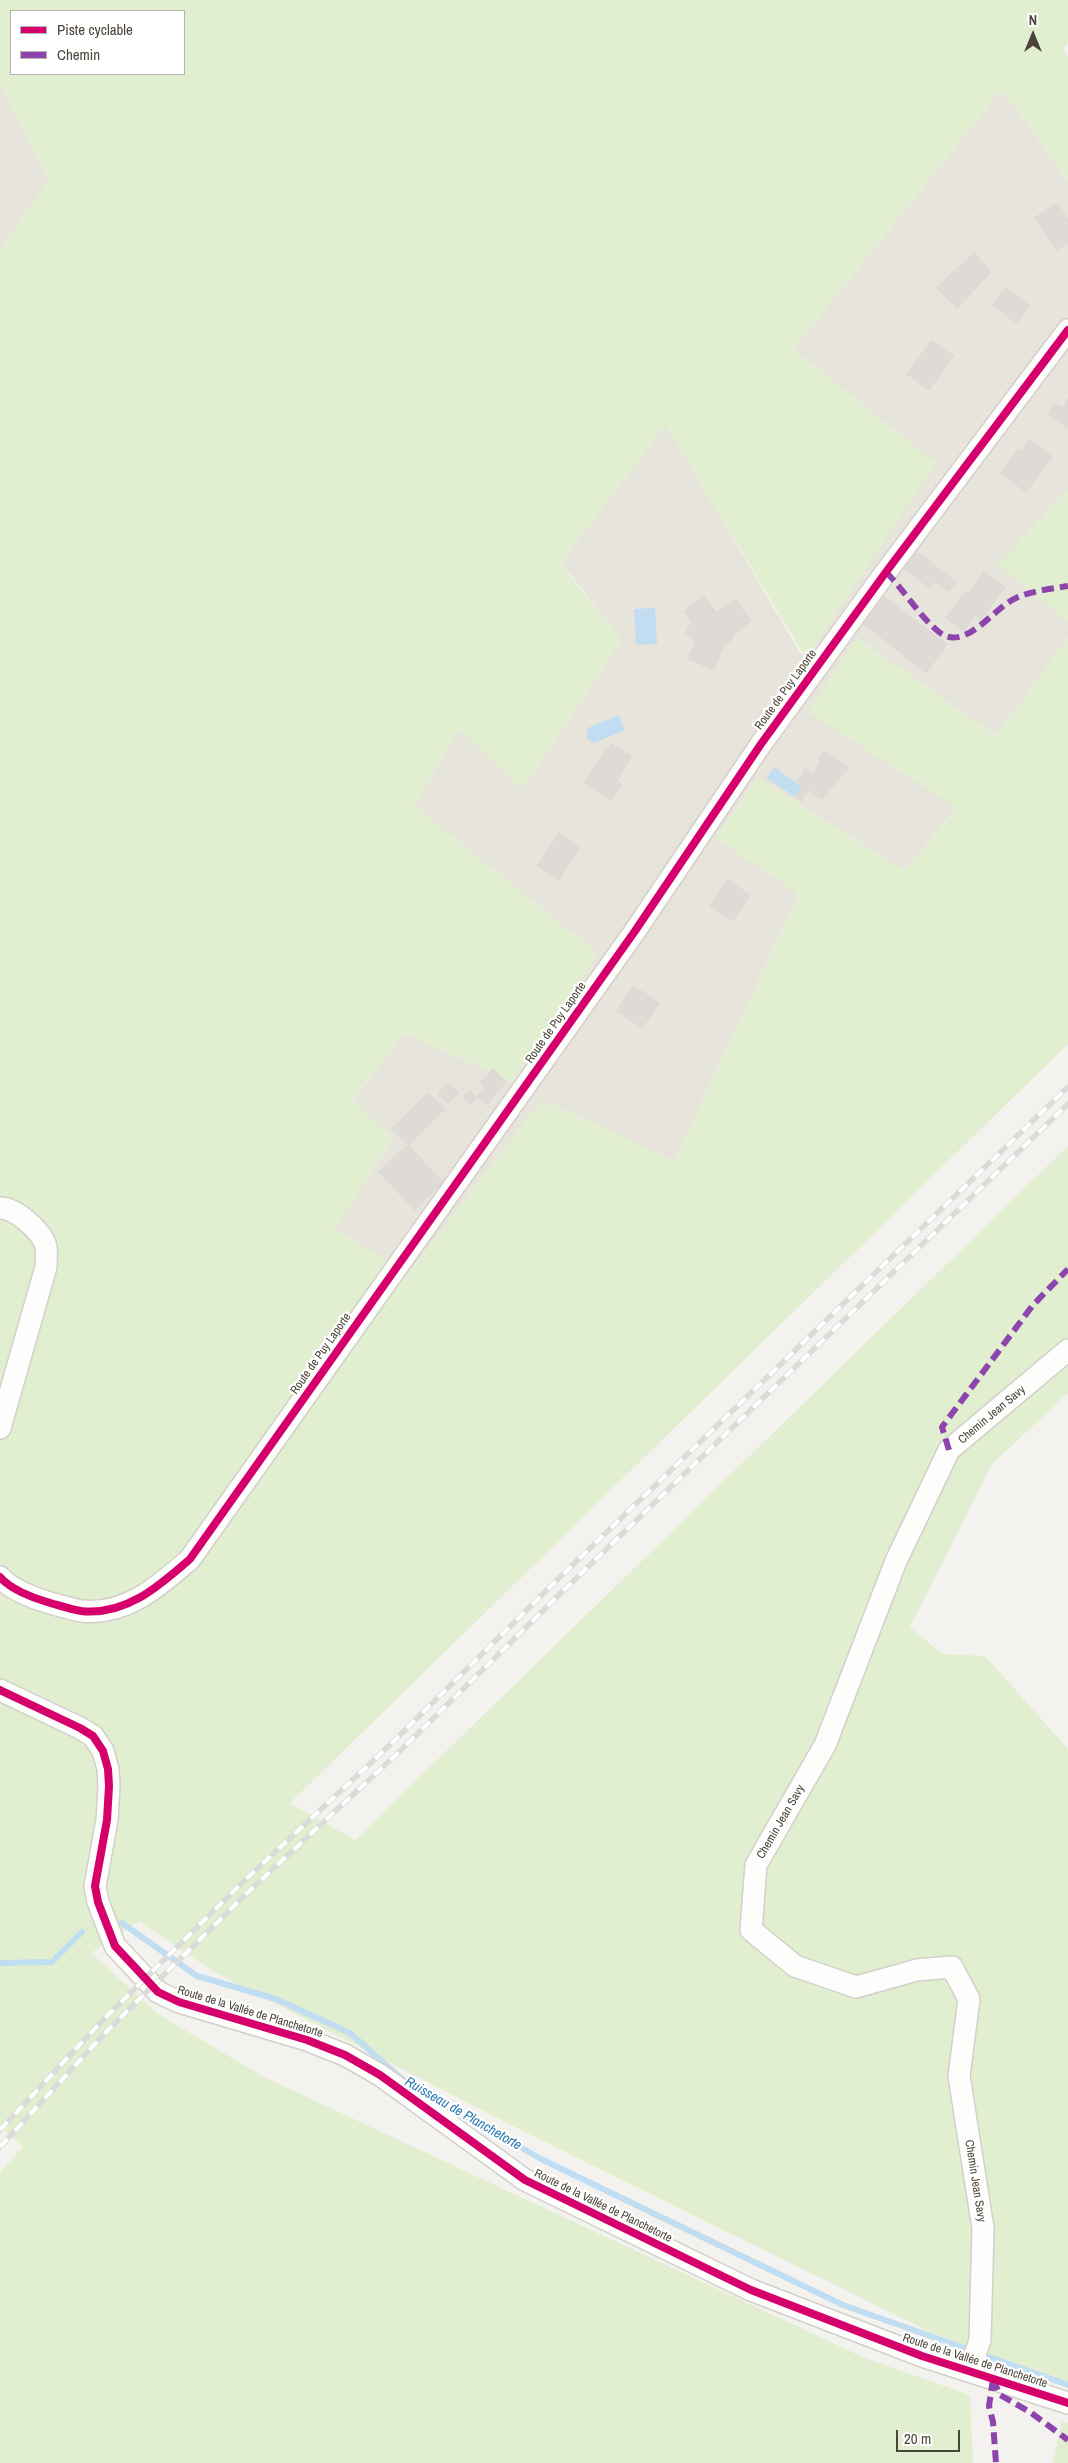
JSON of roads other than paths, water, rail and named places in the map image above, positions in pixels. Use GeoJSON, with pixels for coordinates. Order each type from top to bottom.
{"type":"FeatureCollection","features":[{"type":"Feature","properties":{"kind":"street","name":"Route de Puy Laporte"},"geometry":{"type":"LineString","coordinates":[[0,1577],[20,1591],[41,1601],[81,1611],[104,1610],[129,1604],[155,1590],[190,1559],[635,931],[761,744],[880,580],[1068,330]]}},
{"type":"Feature","properties":{"kind":"street"},"geometry":{"type":"LineString","coordinates":[[0,1208],[6,1208],[32,1225],[46,1246],[46,1267],[0,1428]]}},
{"type":"Feature","properties":{"kind":"street","name":"Chemin Jean Savy"},"geometry":{"type":"LineString","coordinates":[[970,2370],[980,2340],[983,2228],[958,2076],[970,1999],[952,1967],[917,1970],[856,1987],[795,1966],[751,1930],[756,1865],[825,1745],[896,1561],[949,1450],[1068,1350]]}},
{"type":"Feature","properties":{"kind":"street","name":"Route de la Vallée de Planchetorte"},"geometry":{"type":"LineString","coordinates":[[0,1690],[80,1728],[93,1736],[103,1751],[108,1786],[106,1820],[95,1886],[98,1902],[115,1946],[166,1997],[307,2040],[345,2055],[380,2075],[525,2180],[751,2290],[922,2356],[1068,2403]]}},
{"type":"Feature","properties":{"kind":"water"},"geometry":{"type":"Polygon","coordinates":[[[655,608],[657,644],[636,645],[634,609],[655,608]]]}},
{"type":"Feature","properties":{"kind":"water"},"geometry":{"type":"Polygon","coordinates":[[[619,715],[625,730],[594,743],[586,738],[588,728],[619,715]]]}},
{"type":"Feature","properties":{"kind":"water"},"geometry":{"type":"Polygon","coordinates":[[[774,767],[802,787],[795,797],[767,778],[774,767]]]}},
{"type":"Feature","properties":{"kind":"waterway","name":"Ruisseau de Planchetorte"},"geometry":{"type":"LineString","coordinates":[[122,1923],[197,1976],[276,1999],[350,2033],[402,2079],[541,2159],[843,2305],[1068,2385]]}},
{"type":"Feature","properties":{"kind":"waterway","name":"Ruisseau de Planchetorte"},"geometry":{"type":"LineString","coordinates":[[0,1963],[52,1962],[82,1932]]}},
{"type":"Feature","properties":{"kind":"railway"},"geometry":{"type":"LineString","coordinates":[[0,2130],[101,2022],[243,1882],[392,1743],[557,1580],[1068,1087]]}},
{"type":"Feature","properties":{"kind":"railway"},"geometry":{"type":"LineString","coordinates":[[0,2147],[108,2030],[246,1894],[399,1752],[565,1589],[1068,1104]]}}]}
